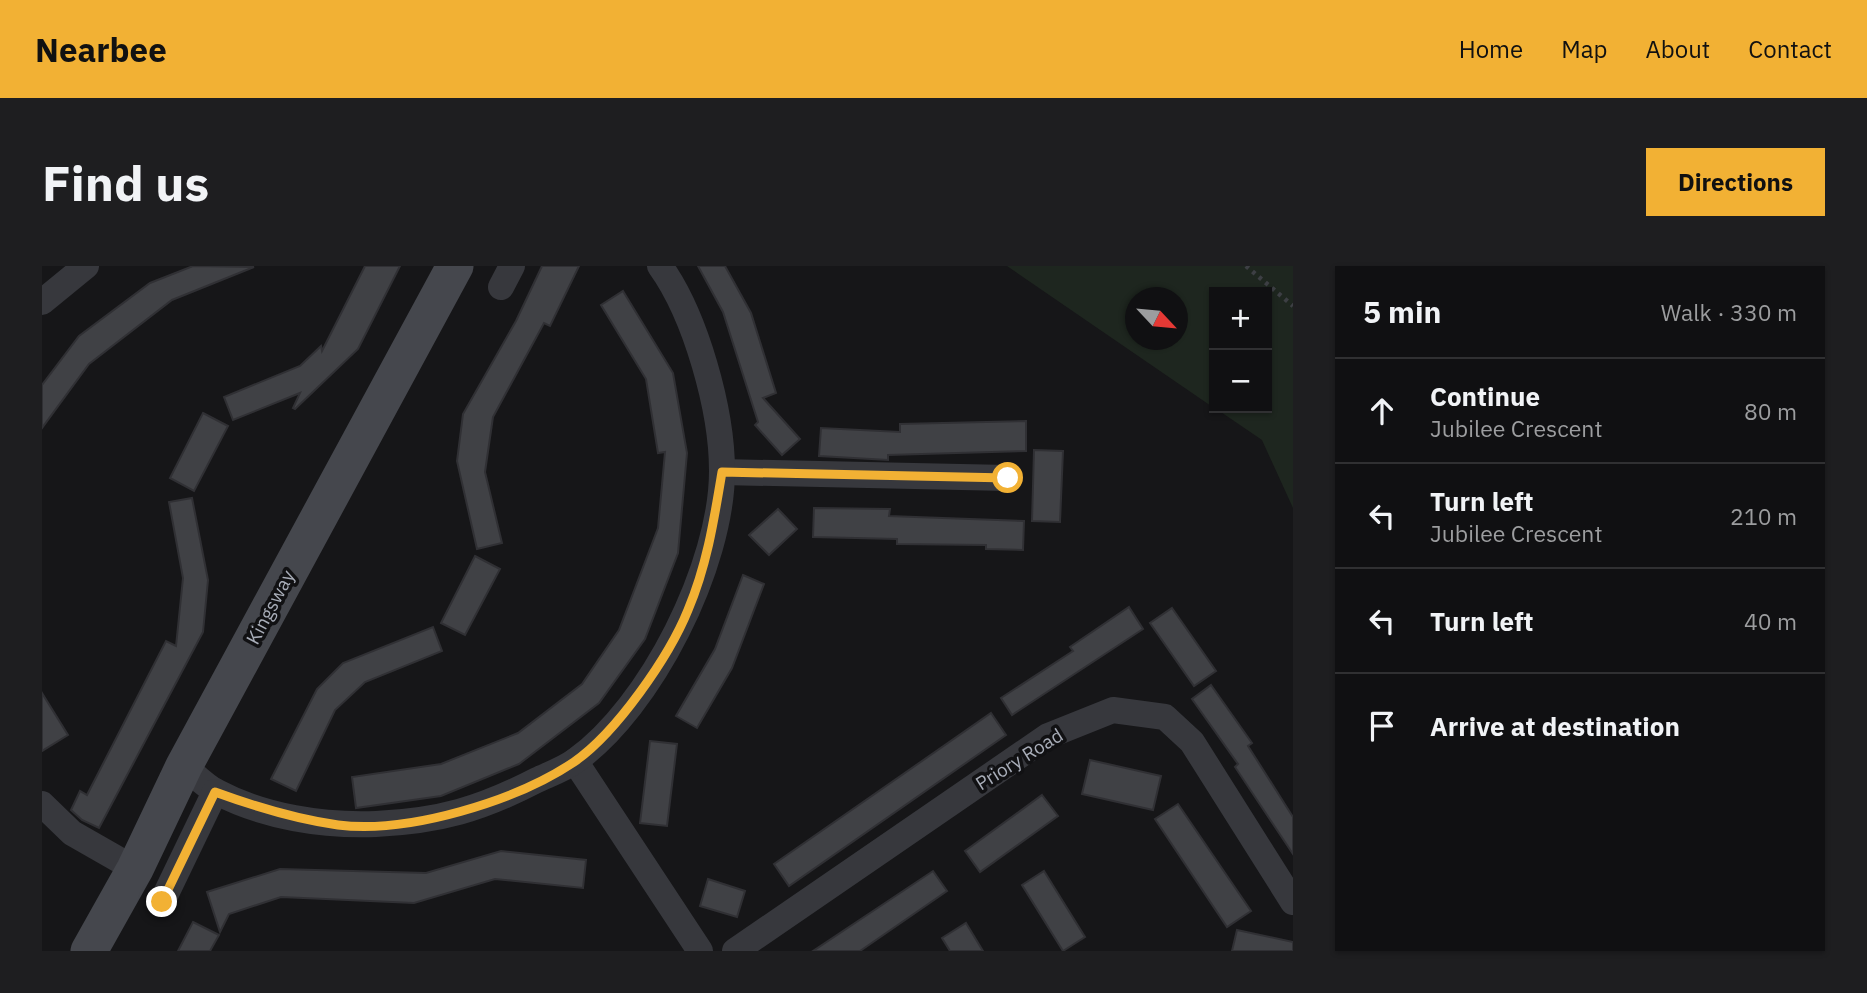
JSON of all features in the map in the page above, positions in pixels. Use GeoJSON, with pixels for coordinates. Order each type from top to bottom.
{"type":"FeatureCollection","features":[{"type":"Feature","properties":{"kind":"street"},"geometry":{"type":"LineString","coordinates":[[42,302],[86,266]]}},
{"type":"Feature","properties":{"kind":"street","name":"Kingsway"},"geometry":{"type":"LineString","coordinates":[[89,951],[135,869],[184,766],[455,266]]}},
{"type":"Feature","properties":{"kind":"street"},"geometry":{"type":"LineString","coordinates":[[184,766],[215,792],[270,813],[341,825],[416,822],[489,805],[575,761],[614,724],[647,682],[687,612],[710,546],[722,472],[712,393],[695,332],[660,266]]}},
{"type":"Feature","properties":{"kind":"street"},"geometry":{"type":"LineString","coordinates":[[722,472],[1008,478]]}},
{"type":"Feature","properties":{"kind":"street","name":"Priory Road"},"geometry":{"type":"LineString","coordinates":[[735,951],[1048,736],[1113,710],[1165,717],[1192,742],[1293,902]]}},
{"type":"Feature","properties":{"kind":"street"},"geometry":{"type":"LineString","coordinates":[[575,761],[700,951]]}},
{"type":"Feature","properties":{"kind":"street"},"geometry":{"type":"LineString","coordinates":[[162,902],[215,792]]}},
{"type":"Feature","properties":{"kind":"street"},"geometry":{"type":"LineString","coordinates":[[42,804],[72,833],[135,869]]}},
{"type":"Feature","properties":{"kind":"path"},"geometry":{"type":"LineString","coordinates":[[1246,266],[1293,306]]}},
{"type":"Feature","properties":{"kind":"shaded area"},"geometry":{"type":"Polygon","coordinates":[[[1007,266],[1293,266],[1293,508],[1262,440],[1222,413],[1272,413],[1272,287],[1209,287],[1209,405],[1129,350],[1188,350],[1188,287],[1125,287],[1125,347],[1007,266]]]}},
{"type":"Feature","properties":{"kind":"building"},"geometry":{"type":"Polygon","coordinates":[[[193,266],[254,267],[172,300],[89,364],[42,428],[42,385],[79,336],[150,283],[193,266]]]}},
{"type":"Feature","properties":{"kind":"building"},"geometry":{"type":"Polygon","coordinates":[[[365,266],[400,266],[358,349],[295,409],[293,408],[300,393],[233,420],[224,397],[300,366],[321,346],[322,351],[365,266]]]}},
{"type":"Feature","properties":{"kind":"building"},"geometry":{"type":"Polygon","coordinates":[[[542,266],[579,266],[550,326],[544,323],[493,417],[485,472],[502,543],[477,549],[457,461],[463,414],[516,321],[542,266]]]}},
{"type":"Feature","properties":{"kind":"building"},"geometry":{"type":"Polygon","coordinates":[[[698,266],[725,266],[751,313],[776,393],[763,398],[800,439],[782,455],[755,425],[758,422],[723,312],[698,266]]]}},
{"type":"Feature","properties":{"kind":"building"},"geometry":{"type":"Polygon","coordinates":[[[623,291],[673,373],[687,453],[678,553],[645,639],[599,703],[519,764],[441,796],[356,808],[352,777],[441,764],[518,733],[582,684],[619,630],[658,528],[665,452],[658,453],[646,379],[601,305],[623,291]]]}},
{"type":"Feature","properties":{"kind":"building"},"geometry":{"type":"Polygon","coordinates":[[[203,413],[228,426],[194,491],[170,478],[203,413]]]}},
{"type":"Feature","properties":{"kind":"building"},"geometry":{"type":"Polygon","coordinates":[[[1026,421],[1026,451],[888,455],[888,460],[819,456],[821,428],[900,432],[900,424],[1026,421]]]}},
{"type":"Feature","properties":{"kind":"building"},"geometry":{"type":"Polygon","coordinates":[[[1034,450],[1063,451],[1060,522],[1032,521],[1034,450]]]}},
{"type":"Feature","properties":{"kind":"building"},"geometry":{"type":"Polygon","coordinates":[[[192,498],[208,580],[203,632],[99,828],[82,820],[71,810],[80,791],[87,795],[166,641],[176,646],[183,578],[169,502],[192,498]]]}},
{"type":"Feature","properties":{"kind":"building"},"geometry":{"type":"Polygon","coordinates":[[[814,508],[890,509],[889,516],[1024,521],[1023,550],[986,549],[986,545],[897,544],[897,539],[813,537],[814,508]]]}},
{"type":"Feature","properties":{"kind":"building"},"geometry":{"type":"Polygon","coordinates":[[[778,509],[797,529],[769,555],[749,535],[778,509]]]}},
{"type":"Feature","properties":{"kind":"building"},"geometry":{"type":"Polygon","coordinates":[[[475,556],[500,569],[465,635],[441,623],[475,556]]]}},
{"type":"Feature","properties":{"kind":"building"},"geometry":{"type":"Polygon","coordinates":[[[743,575],[764,584],[732,668],[697,728],[676,716],[715,649],[743,575]]]}},
{"type":"Feature","properties":{"kind":"building"},"geometry":{"type":"Polygon","coordinates":[[[1129,607],[1143,629],[1012,715],[1001,698],[1073,651],[1070,647],[1129,607]]]}},
{"type":"Feature","properties":{"kind":"building"},"geometry":{"type":"Polygon","coordinates":[[[1172,608],[1216,671],[1194,686],[1150,623],[1172,608]]]}},
{"type":"Feature","properties":{"kind":"building"},"geometry":{"type":"Polygon","coordinates":[[[433,627],[442,651],[365,682],[335,710],[296,791],[271,779],[317,689],[343,663],[433,627]]]}},
{"type":"Feature","properties":{"kind":"building"},"geometry":{"type":"Polygon","coordinates":[[[1211,685],[1252,743],[1248,746],[1293,817],[1293,854],[1235,767],[1238,764],[1192,699],[1211,685]]]}},
{"type":"Feature","properties":{"kind":"building"},"geometry":{"type":"Polygon","coordinates":[[[42,693],[68,735],[42,751],[42,693]]]}},
{"type":"Feature","properties":{"kind":"building"},"geometry":{"type":"Polygon","coordinates":[[[991,713],[1006,735],[789,886],[774,864],[991,713]]]}},
{"type":"Feature","properties":{"kind":"building"},"geometry":{"type":"Polygon","coordinates":[[[650,741],[677,744],[667,826],[640,823],[650,741]]]}},
{"type":"Feature","properties":{"kind":"building"},"geometry":{"type":"Polygon","coordinates":[[[1090,760],[1161,776],[1153,810],[1082,794],[1090,760]]]}},
{"type":"Feature","properties":{"kind":"building"},"geometry":{"type":"Polygon","coordinates":[[[1042,795],[1058,816],[980,872],[965,851],[1042,795]]]}},
{"type":"Feature","properties":{"kind":"building"},"geometry":{"type":"Polygon","coordinates":[[[1178,804],[1251,911],[1227,927],[1155,819],[1178,804]]]}},
{"type":"Feature","properties":{"kind":"building"},"geometry":{"type":"Polygon","coordinates":[[[501,851],[586,860],[583,888],[495,879],[414,903],[281,897],[229,914],[220,932],[207,892],[280,869],[426,873],[501,851]]]}},
{"type":"Feature","properties":{"kind":"building"},"geometry":{"type":"Polygon","coordinates":[[[933,871],[947,891],[860,951],[813,951],[933,871]]]}},
{"type":"Feature","properties":{"kind":"building"},"geometry":{"type":"Polygon","coordinates":[[[1044,871],[1085,937],[1063,951],[1022,885],[1044,871]]]}},
{"type":"Feature","properties":{"kind":"building"},"geometry":{"type":"Polygon","coordinates":[[[708,879],[745,891],[737,917],[700,906],[708,879]]]}},
{"type":"Feature","properties":{"kind":"building"},"geometry":{"type":"Polygon","coordinates":[[[193,922],[219,935],[210,951],[178,951],[193,922]]]}},
{"type":"Feature","properties":{"kind":"building"},"geometry":{"type":"Polygon","coordinates":[[[966,923],[983,951],[950,951],[942,938],[966,923]]]}},
{"type":"Feature","properties":{"kind":"building"},"geometry":{"type":"Polygon","coordinates":[[[1237,930],[1293,942],[1293,951],[1232,951],[1237,930]]]}},
{"type":"Feature","properties":{"kind":"route"},"geometry":{"type":"LineString","coordinates":[[162,902],[215,792],[270,813],[341,825],[416,822],[489,805],[575,761],[614,724],[647,682],[687,612],[710,546],[722,472],[1008,478]]}}]}
